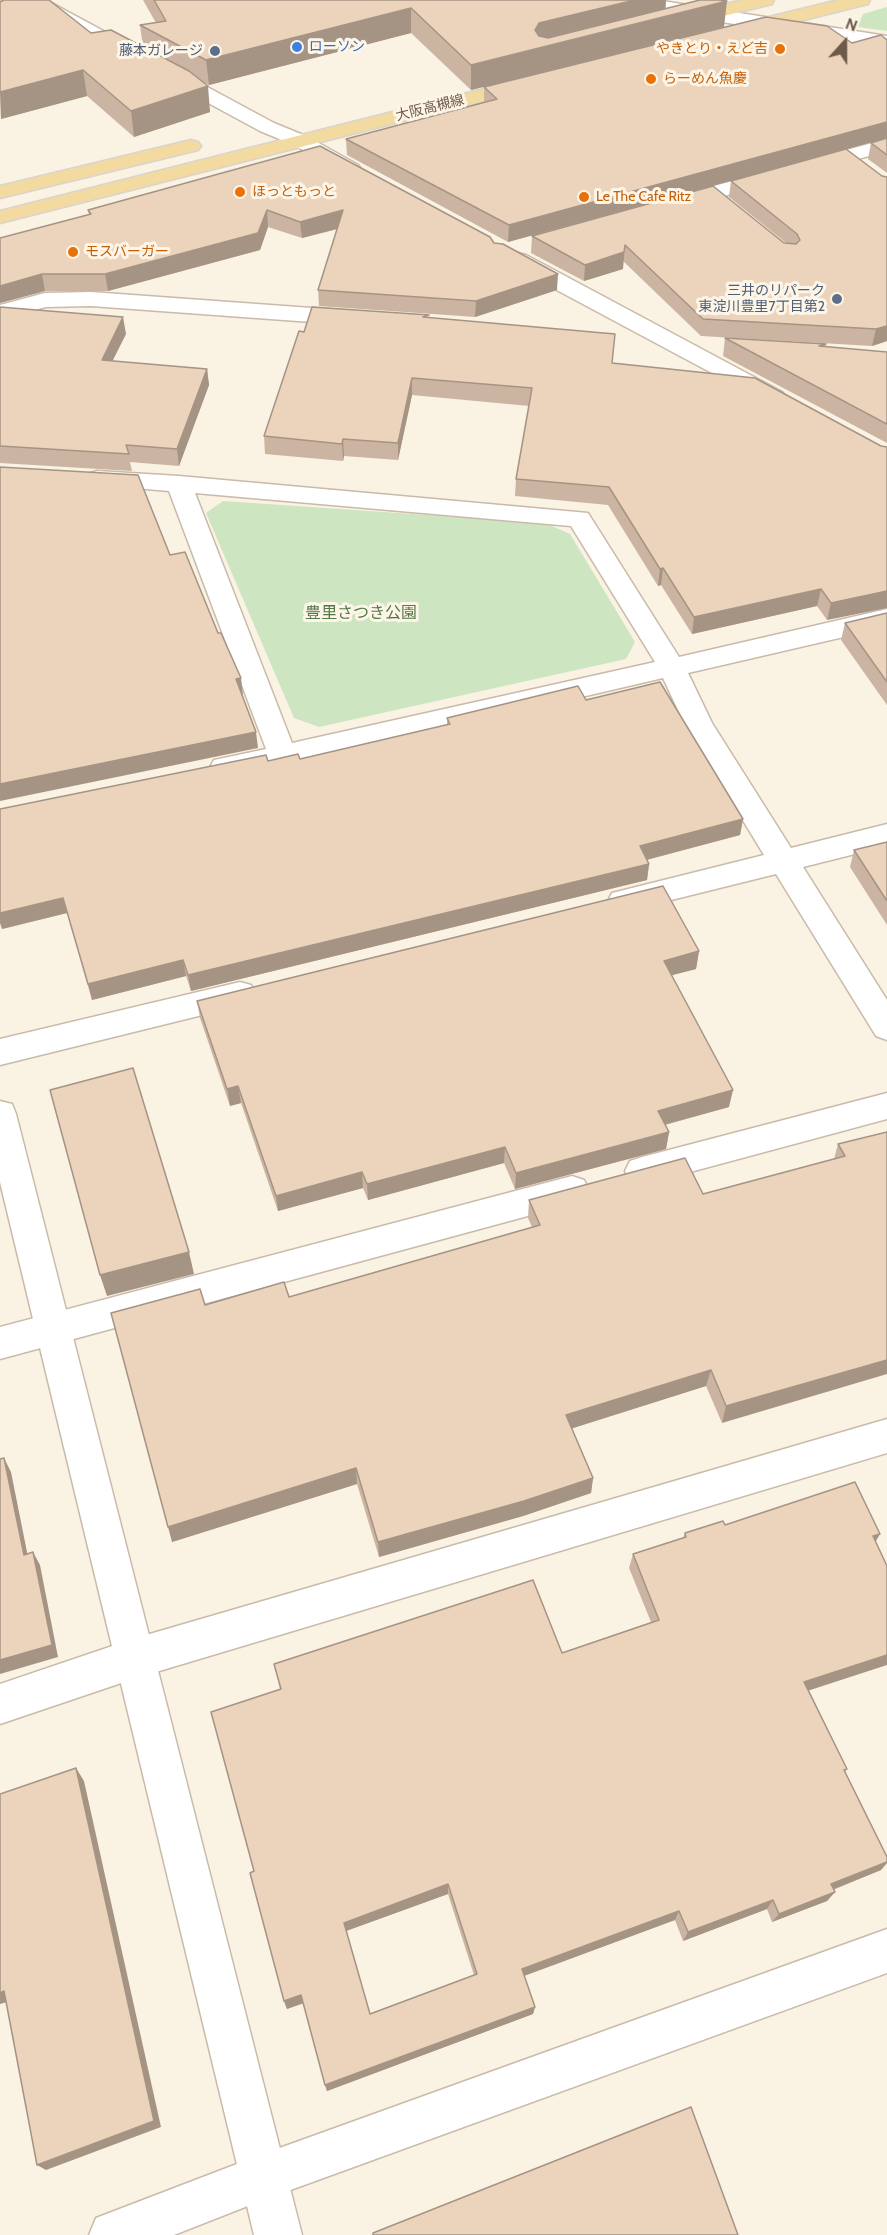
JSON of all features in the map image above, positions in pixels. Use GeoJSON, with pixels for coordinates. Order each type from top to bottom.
{"type":"FeatureCollection","features":[{"type":"Feature","properties":{"kind":"main road"},"geometry":{"type":"LineString","coordinates":[[661,26],[765,0]]}},
{"type":"Feature","properties":{"kind":"main road"},"geometry":{"type":"LineString","coordinates":[[723,34],[861,0]]}},
{"type":"Feature","properties":{"kind":"main road","name":"大阪高槻線"},"geometry":{"type":"LineString","coordinates":[[0,217],[549,78]]}},
{"type":"Feature","properties":{"kind":"main road"},"geometry":{"type":"LineString","coordinates":[[238,134],[297,119]]}},
{"type":"Feature","properties":{"kind":"main road"},"geometry":{"type":"LineString","coordinates":[[0,192],[206,142]]}},
{"type":"Feature","properties":{"kind":"street"},"geometry":{"type":"LineString","coordinates":[[620,0],[887,42]]}},
{"type":"Feature","properties":{"kind":"street"},"geometry":{"type":"LineString","coordinates":[[37,4],[267,127],[301,141],[366,177]]}},
{"type":"Feature","properties":{"kind":"street"},"geometry":{"type":"LineString","coordinates":[[657,209],[887,145]]}},
{"type":"Feature","properties":{"kind":"street"},"geometry":{"type":"LineString","coordinates":[[847,156],[871,174]]}},
{"type":"Feature","properties":{"kind":"street"},"geometry":{"type":"LineString","coordinates":[[532,243],[502,252],[793,407]]}},
{"type":"Feature","properties":{"kind":"street"},"geometry":{"type":"LineString","coordinates":[[0,312],[45,300],[91,298],[378,320]]}},
{"type":"Feature","properties":{"kind":"street"},"geometry":{"type":"LineString","coordinates":[[609,336],[722,346]]}},
{"type":"Feature","properties":{"kind":"street"},"geometry":{"type":"LineString","coordinates":[[72,477],[179,484],[579,519],[672,668],[699,725],[887,1027]]}},
{"type":"Feature","properties":{"kind":"street"},"geometry":{"type":"LineString","coordinates":[[179,484],[282,754]]}},
{"type":"Feature","properties":{"kind":"street"},"geometry":{"type":"LineString","coordinates":[[203,771],[672,668],[887,618]]}},
{"type":"Feature","properties":{"kind":"street"},"geometry":{"type":"LineString","coordinates":[[600,907],[887,835]]}},
{"type":"Feature","properties":{"kind":"street"},"geometry":{"type":"LineString","coordinates":[[0,1052],[265,988]]}},
{"type":"Feature","properties":{"kind":"street"},"geometry":{"type":"LineString","coordinates":[[0,1343],[887,1106]]}},
{"type":"Feature","properties":{"kind":"street"},"geometry":{"type":"LineString","coordinates":[[0,1114],[278,2235]]}},
{"type":"Feature","properties":{"kind":"street"},"geometry":{"type":"LineString","coordinates":[[0,1704],[136,1658],[887,1436]]}},
{"type":"Feature","properties":{"kind":"street"},"geometry":{"type":"LineString","coordinates":[[113,2235],[263,2177],[887,1951]]}},
{"type":"Feature","properties":{"kind":"green space"},"geometry":{"type":"Polygon","coordinates":[[[887,7],[887,31],[858,27],[863,14],[887,7]]]}},
{"type":"Feature","properties":{"kind":"green space","name":"豊里さつき公園"},"geometry":{"type":"Polygon","coordinates":[[[223,501],[545,523],[570,534],[635,642],[626,659],[319,727],[294,718],[206,513],[223,501]]]}},
{"type":"Feature","properties":{"kind":"building"},"geometry":{"type":"Polygon","coordinates":[[[4,0],[49,0],[91,33],[111,30],[189,71],[208,86],[131,111],[83,70],[0,92],[0,2],[4,0]]]}},
{"type":"Feature","properties":{"kind":"building"},"geometry":{"type":"Polygon","coordinates":[[[154,0],[635,0],[539,23],[535,30],[539,36],[548,38],[700,0],[727,1],[471,65],[411,8],[206,60],[140,25],[166,21],[154,0]]]}},
{"type":"Feature","properties":{"kind":"building"},"geometry":{"type":"Polygon","coordinates":[[[766,17],[827,26],[852,43],[881,35],[887,40],[887,122],[509,225],[346,139],[497,99],[484,87],[766,17]]]}},
{"type":"Feature","properties":{"kind":"building"},"geometry":{"type":"Polygon","coordinates":[[[887,138],[887,155],[871,143],[887,138]]]}},
{"type":"Feature","properties":{"kind":"building"},"geometry":{"type":"Polygon","coordinates":[[[320,146],[490,237],[494,243],[503,244],[558,274],[476,301],[318,290],[343,210],[300,222],[267,210],[258,233],[105,274],[42,274],[0,286],[0,238],[91,214],[88,210],[320,146]]]}},
{"type":"Feature","properties":{"kind":"building"},"geometry":{"type":"Polygon","coordinates":[[[846,149],[882,176],[887,177],[887,326],[876,329],[703,319],[625,245],[624,252],[585,265],[532,236],[713,186],[784,243],[796,244],[800,240],[797,234],[731,181],[846,149]]]}},
{"type":"Feature","properties":{"kind":"building"},"geometry":{"type":"Polygon","coordinates":[[[0,307],[123,317],[102,360],[207,369],[177,449],[126,445],[129,454],[0,446],[0,307]]]}},
{"type":"Feature","properties":{"kind":"building"},"geometry":{"type":"Polygon","coordinates":[[[312,307],[429,315],[423,317],[615,334],[612,363],[755,378],[881,446],[887,447],[887,591],[831,603],[821,589],[694,617],[663,568],[660,569],[609,487],[516,479],[532,388],[412,378],[398,443],[343,439],[342,444],[264,436],[299,331],[304,332],[312,307]]]}},
{"type":"Feature","properties":{"kind":"building"},"geometry":{"type":"Polygon","coordinates":[[[725,338],[826,344],[819,346],[887,352],[887,424],[725,338]]]}},
{"type":"Feature","properties":{"kind":"building"},"geometry":{"type":"Polygon","coordinates":[[[0,467],[138,475],[170,555],[185,552],[218,633],[221,633],[241,678],[236,679],[256,732],[0,784],[0,467]]]}},
{"type":"Feature","properties":{"kind":"building"},"geometry":{"type":"Polygon","coordinates":[[[887,613],[887,682],[845,623],[887,613]]]}},
{"type":"Feature","properties":{"kind":"building"},"geometry":{"type":"Polygon","coordinates":[[[660,682],[743,819],[640,846],[649,864],[188,975],[183,960],[88,984],[63,898],[0,913],[0,809],[266,755],[268,761],[298,754],[300,759],[450,724],[447,718],[578,686],[586,700],[660,682]]]}},
{"type":"Feature","properties":{"kind":"building"},"geometry":{"type":"Polygon","coordinates":[[[887,842],[887,901],[854,850],[887,842]]]}},
{"type":"Feature","properties":{"kind":"building"},"geometry":{"type":"Polygon","coordinates":[[[663,886],[699,951],[664,961],[733,1090],[658,1111],[669,1132],[516,1173],[505,1147],[367,1184],[362,1172],[276,1196],[238,1086],[227,1089],[197,1001],[663,886]]]}},
{"type":"Feature","properties":{"kind":"building"},"geometry":{"type":"Polygon","coordinates":[[[133,1068],[189,1252],[100,1275],[50,1090],[133,1068]]]}},
{"type":"Feature","properties":{"kind":"building"},"geometry":{"type":"Polygon","coordinates":[[[887,1132],[887,1360],[726,1406],[711,1370],[566,1415],[593,1478],[524,1501],[378,1542],[356,1468],[168,1527],[111,1313],[200,1289],[205,1305],[284,1282],[289,1297],[540,1225],[529,1200],[685,1158],[703,1194],[845,1156],[838,1144],[887,1132]]]}},
{"type":"Feature","properties":{"kind":"building"},"geometry":{"type":"Polygon","coordinates":[[[4,1458],[24,1555],[33,1552],[52,1645],[0,1660],[0,1459],[4,1458]]]}},
{"type":"Feature","properties":{"kind":"building"},"geometry":{"type":"Polygon","coordinates":[[[855,1482],[880,1534],[873,1536],[887,1566],[887,1655],[804,1682],[847,1769],[844,1770],[887,1857],[887,1862],[831,1884],[835,1892],[779,1914],[773,1900],[688,1932],[679,1911],[522,1969],[535,2007],[325,2085],[301,1995],[284,2001],[250,1873],[254,1871],[211,1712],[281,1689],[274,1664],[533,1580],[562,1653],[659,1620],[633,1554],[686,1537],[685,1533],[723,1521],[725,1525],[855,1482]],[[448,1884],[344,1923],[370,2014],[477,1974],[448,1884]]]}},
{"type":"Feature","properties":{"kind":"building"},"geometry":{"type":"Polygon","coordinates":[[[76,1768],[154,2121],[37,2165],[4,1991],[0,1993],[0,1794],[76,1768]]]}},
{"type":"Feature","properties":{"kind":"building"},"geometry":{"type":"Polygon","coordinates":[[[691,2107],[738,2235],[373,2235],[373,2233],[691,2107]]]}},
{"type":"Feature","properties":{"kind":"place","name":"ローソン"},"geometry":{"type":"Point","coordinates":[297,47]}},
{"type":"Feature","properties":{"kind":"place","name":"やきとり・えど吉"},"geometry":{"type":"Point","coordinates":[780,49]}},
{"type":"Feature","properties":{"kind":"place","name":"藤本ガレージ"},"geometry":{"type":"Point","coordinates":[215,51]}},
{"type":"Feature","properties":{"kind":"place","name":"らーめん魚慶"},"geometry":{"type":"Point","coordinates":[651,79]}},
{"type":"Feature","properties":{"kind":"place","name":"ほっともっと"},"geometry":{"type":"Point","coordinates":[240,192]}},
{"type":"Feature","properties":{"kind":"place","name":"Le The Cafe Ritz"},"geometry":{"type":"Point","coordinates":[584,197]}},
{"type":"Feature","properties":{"kind":"place","name":"モスバーガー"},"geometry":{"type":"Point","coordinates":[73,252]}},
{"type":"Feature","properties":{"kind":"place","name":"三井のリパーク 東淀川豊里7丁目第2"},"geometry":{"type":"Point","coordinates":[837,299]}}]}
